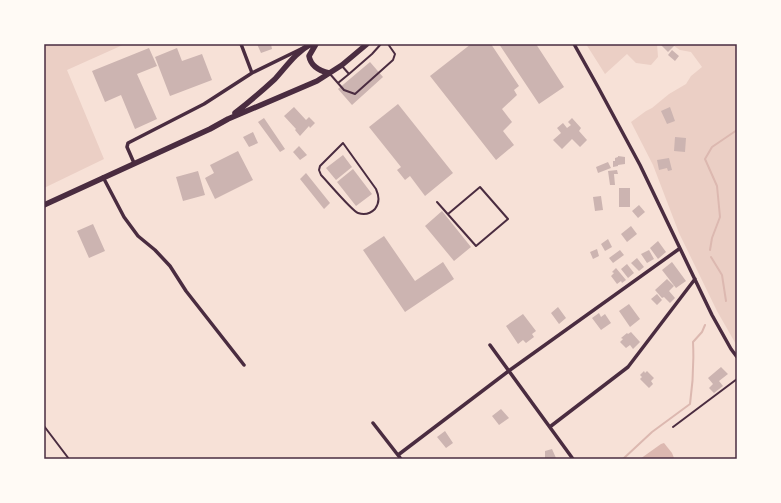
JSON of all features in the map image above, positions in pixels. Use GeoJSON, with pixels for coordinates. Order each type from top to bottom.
{"type":"FeatureCollection","features":[{"type":"Feature","properties":{"kind":"main road"},"geometry":{"type":"LineString","coordinates":[[316,44],[309,56],[310,62],[315,67],[329,73]]}},
{"type":"Feature","properties":{"kind":"main road"},"geometry":{"type":"LineString","coordinates":[[228,118],[317,81],[342,65],[367,44]]}},
{"type":"Feature","properties":{"kind":"main road"},"geometry":{"type":"LineString","coordinates":[[44,205],[210,129],[228,118],[256,97],[291,59],[308,45]]}},
{"type":"Feature","properties":{"kind":"street"},"geometry":{"type":"LineString","coordinates":[[241,44],[252,73]]}},
{"type":"Feature","properties":{"kind":"street"},"geometry":{"type":"LineString","coordinates":[[574,44],[640,165],[712,315],[737,357]]}},
{"type":"Feature","properties":{"kind":"street"},"geometry":{"type":"LineString","coordinates":[[134,163],[127,147],[128,143],[204,104],[252,73],[308,45]]}},
{"type":"Feature","properties":{"kind":"street"},"geometry":{"type":"LineString","coordinates":[[104,178],[124,217],[138,236],[155,250],[170,266],[186,291],[244,365]]}},
{"type":"Feature","properties":{"kind":"street"},"geometry":{"type":"LineString","coordinates":[[398,455],[510,370],[679,249]]}},
{"type":"Feature","properties":{"kind":"street"},"geometry":{"type":"LineString","coordinates":[[551,426],[628,367],[695,279]]}},
{"type":"Feature","properties":{"kind":"street"},"geometry":{"type":"LineString","coordinates":[[490,345],[551,426],[573,459]]}},
{"type":"Feature","properties":{"kind":"street"},"geometry":{"type":"LineString","coordinates":[[373,423],[401,459]]}},
{"type":"Feature","properties":{"kind":"lane"},"geometry":{"type":"LineString","coordinates":[[338,83],[382,44]]}},
{"type":"Feature","properties":{"kind":"lane"},"geometry":{"type":"LineString","coordinates":[[329,73],[344,90],[354,94],[395,57],[395,54],[388,44]]}},
{"type":"Feature","properties":{"kind":"lane"},"geometry":{"type":"LineString","coordinates":[[342,65],[349,74]]}},
{"type":"Feature","properties":{"kind":"lane"},"geometry":{"type":"LineString","coordinates":[[343,143],[376,189],[379,196],[378,206],[372,212],[365,214],[356,212],[321,175],[320,166],[343,143]]}},
{"type":"Feature","properties":{"kind":"lane"},"geometry":{"type":"LineString","coordinates":[[437,202],[476,246],[508,219],[480,187],[448,214]]}},
{"type":"Feature","properties":{"kind":"lane"},"geometry":{"type":"LineString","coordinates":[[673,427],[737,379]]}},
{"type":"Feature","properties":{"kind":"lane"},"geometry":{"type":"LineString","coordinates":[[44,426],[69,459]]}},
{"type":"Feature","properties":{"kind":"shaded area"},"geometry":{"type":"Polygon","coordinates":[[[44,44],[125,44],[67,70],[104,159],[44,188],[44,44]]]}},
{"type":"Feature","properties":{"kind":"shaded area"},"geometry":{"type":"Polygon","coordinates":[[[586,44],[657,44],[658,57],[651,65],[636,63],[627,54],[605,74],[586,44]]]}},
{"type":"Feature","properties":{"kind":"shaded area"},"geometry":{"type":"Polygon","coordinates":[[[671,44],[737,44],[737,346],[717,311],[679,233],[653,165],[631,122],[669,94],[686,84],[691,76],[702,67],[691,52],[680,50],[671,44]]]}},
{"type":"Feature","properties":{"kind":"shaded area"},"geometry":{"type":"Polygon","coordinates":[[[664,443],[672,453],[673,459],[640,459],[661,444],[664,443]]]}},
{"type":"Feature","properties":{"kind":"building"},"geometry":{"type":"Polygon","coordinates":[[[257,44],[271,44],[272,49],[261,53],[257,44]]]}},
{"type":"Feature","properties":{"kind":"building"},"geometry":{"type":"Polygon","coordinates":[[[471,44],[491,44],[519,86],[514,90],[517,95],[502,109],[512,122],[503,131],[514,145],[496,160],[430,76],[471,44]]]}},
{"type":"Feature","properties":{"kind":"building"},"geometry":{"type":"Polygon","coordinates":[[[499,44],[536,44],[564,87],[539,104],[499,44]]]}},
{"type":"Feature","properties":{"kind":"building"},"geometry":{"type":"Polygon","coordinates":[[[660,44],[676,44],[668,52],[660,44]]]}},
{"type":"Feature","properties":{"kind":"building"},"geometry":{"type":"Polygon","coordinates":[[[149,48],[157,66],[137,74],[157,119],[135,129],[121,95],[105,102],[92,71],[149,48]]]}},
{"type":"Feature","properties":{"kind":"building"},"geometry":{"type":"Polygon","coordinates":[[[177,48],[182,61],[202,54],[212,80],[170,96],[155,57],[177,48]]]}},
{"type":"Feature","properties":{"kind":"building"},"geometry":{"type":"Polygon","coordinates":[[[672,50],[679,56],[675,61],[668,55],[672,50]]]}},
{"type":"Feature","properties":{"kind":"building"},"geometry":{"type":"Polygon","coordinates":[[[370,62],[383,77],[352,105],[338,89],[370,62]]]}},
{"type":"Feature","properties":{"kind":"building"},"geometry":{"type":"Polygon","coordinates":[[[398,104],[453,173],[425,196],[410,176],[405,180],[397,170],[401,167],[369,127],[398,104]]]}},
{"type":"Feature","properties":{"kind":"building"},"geometry":{"type":"Polygon","coordinates":[[[294,107],[306,120],[309,117],[315,123],[310,128],[309,126],[300,136],[295,130],[296,129],[284,116],[294,107]]]}},
{"type":"Feature","properties":{"kind":"building"},"geometry":{"type":"Polygon","coordinates":[[[670,107],[675,121],[667,124],[661,111],[670,107]]]}},
{"type":"Feature","properties":{"kind":"building"},"geometry":{"type":"Polygon","coordinates":[[[264,118],[285,149],[280,152],[258,122],[264,118]]]}},
{"type":"Feature","properties":{"kind":"building"},"geometry":{"type":"Polygon","coordinates":[[[572,118],[581,128],[579,131],[587,140],[580,147],[572,139],[562,149],[553,140],[561,133],[557,128],[563,123],[567,128],[571,125],[568,122],[572,118]]]}},
{"type":"Feature","properties":{"kind":"building"},"geometry":{"type":"Polygon","coordinates":[[[253,132],[258,143],[249,147],[243,137],[253,132]]]}},
{"type":"Feature","properties":{"kind":"building"},"geometry":{"type":"Polygon","coordinates":[[[675,137],[686,138],[685,152],[674,151],[675,137]]]}},
{"type":"Feature","properties":{"kind":"building"},"geometry":{"type":"Polygon","coordinates":[[[299,146],[307,155],[300,160],[293,152],[299,146]]]}},
{"type":"Feature","properties":{"kind":"building"},"geometry":{"type":"Polygon","coordinates":[[[238,151],[253,180],[215,199],[205,178],[214,173],[210,165],[238,151]]]}},
{"type":"Feature","properties":{"kind":"building"},"geometry":{"type":"Polygon","coordinates":[[[343,155],[352,167],[336,180],[326,168],[343,155]]]}},
{"type":"Feature","properties":{"kind":"building"},"geometry":{"type":"Polygon","coordinates":[[[618,156],[625,157],[625,164],[613,167],[613,161],[615,161],[615,158],[618,156]]]}},
{"type":"Feature","properties":{"kind":"building"},"geometry":{"type":"Polygon","coordinates":[[[669,158],[672,170],[668,171],[667,168],[659,170],[657,160],[669,158]]]}},
{"type":"Feature","properties":{"kind":"building"},"geometry":{"type":"Polygon","coordinates":[[[608,162],[611,168],[598,173],[596,167],[608,162]]]}},
{"type":"Feature","properties":{"kind":"building"},"geometry":{"type":"Polygon","coordinates":[[[353,169],[372,194],[356,206],[337,182],[353,169]]]}},
{"type":"Feature","properties":{"kind":"building"},"geometry":{"type":"Polygon","coordinates":[[[617,170],[618,174],[614,174],[615,185],[610,185],[608,171],[617,170]]]}},
{"type":"Feature","properties":{"kind":"building"},"geometry":{"type":"Polygon","coordinates":[[[198,171],[205,195],[183,201],[176,177],[198,171]]]}},
{"type":"Feature","properties":{"kind":"building"},"geometry":{"type":"Polygon","coordinates":[[[306,173],[330,203],[324,209],[300,179],[306,173]]]}},
{"type":"Feature","properties":{"kind":"building"},"geometry":{"type":"Polygon","coordinates":[[[619,188],[630,188],[630,207],[619,207],[619,188]]]}},
{"type":"Feature","properties":{"kind":"building"},"geometry":{"type":"Polygon","coordinates":[[[601,196],[603,210],[595,211],[593,197],[601,196]]]}},
{"type":"Feature","properties":{"kind":"building"},"geometry":{"type":"Polygon","coordinates":[[[639,205],[645,212],[638,218],[632,211],[639,205]]]}},
{"type":"Feature","properties":{"kind":"building"},"geometry":{"type":"Polygon","coordinates":[[[442,211],[471,247],[454,261],[425,226],[442,211]]]}},
{"type":"Feature","properties":{"kind":"building"},"geometry":{"type":"Polygon","coordinates":[[[93,224],[105,251],[89,258],[77,231],[93,224]]]}},
{"type":"Feature","properties":{"kind":"building"},"geometry":{"type":"Polygon","coordinates":[[[631,226],[637,234],[627,242],[621,234],[631,226]]]}},
{"type":"Feature","properties":{"kind":"building"},"geometry":{"type":"Polygon","coordinates":[[[384,236],[415,281],[443,262],[454,279],[405,312],[363,250],[384,236]]]}},
{"type":"Feature","properties":{"kind":"building"},"geometry":{"type":"Polygon","coordinates":[[[608,239],[612,247],[605,251],[601,244],[608,239]]]}},
{"type":"Feature","properties":{"kind":"building"},"geometry":{"type":"Polygon","coordinates":[[[658,241],[666,252],[658,259],[650,248],[658,241]]]}},
{"type":"Feature","properties":{"kind":"building"},"geometry":{"type":"Polygon","coordinates":[[[597,249],[599,256],[593,259],[590,252],[597,249]]]}},
{"type":"Feature","properties":{"kind":"building"},"geometry":{"type":"Polygon","coordinates":[[[620,250],[624,255],[613,263],[609,258],[620,250]]]}},
{"type":"Feature","properties":{"kind":"building"},"geometry":{"type":"Polygon","coordinates":[[[649,250],[654,259],[647,263],[641,254],[649,250]]]}},
{"type":"Feature","properties":{"kind":"building"},"geometry":{"type":"Polygon","coordinates":[[[637,258],[644,267],[639,271],[631,263],[637,258]]]}},
{"type":"Feature","properties":{"kind":"building"},"geometry":{"type":"Polygon","coordinates":[[[672,262],[686,281],[676,288],[662,270],[672,262]]]}},
{"type":"Feature","properties":{"kind":"building"},"geometry":{"type":"Polygon","coordinates":[[[627,264],[634,273],[628,278],[621,269],[627,264]]]}},
{"type":"Feature","properties":{"kind":"building"},"geometry":{"type":"Polygon","coordinates":[[[616,268],[626,280],[622,283],[621,281],[617,284],[611,276],[614,273],[612,272],[616,268]]]}},
{"type":"Feature","properties":{"kind":"building"},"geometry":{"type":"Polygon","coordinates":[[[667,279],[674,286],[669,291],[675,298],[670,303],[664,297],[662,298],[655,290],[667,279]]]}},
{"type":"Feature","properties":{"kind":"building"},"geometry":{"type":"Polygon","coordinates":[[[657,294],[662,300],[657,305],[651,299],[657,294]]]}},
{"type":"Feature","properties":{"kind":"building"},"geometry":{"type":"Polygon","coordinates":[[[629,304],[640,319],[630,327],[619,311],[629,304]]]}},
{"type":"Feature","properties":{"kind":"building"},"geometry":{"type":"Polygon","coordinates":[[[558,307],[566,318],[559,324],[551,313],[558,307]]]}},
{"type":"Feature","properties":{"kind":"building"},"geometry":{"type":"Polygon","coordinates":[[[599,313],[601,317],[605,314],[611,323],[601,330],[592,318],[599,313]]]}},
{"type":"Feature","properties":{"kind":"building"},"geometry":{"type":"Polygon","coordinates":[[[523,314],[536,331],[532,334],[534,337],[526,343],[523,340],[518,344],[506,326],[523,314]]]}},
{"type":"Feature","properties":{"kind":"building"},"geometry":{"type":"Polygon","coordinates":[[[631,332],[640,342],[633,349],[630,345],[626,348],[620,342],[623,339],[621,338],[627,333],[628,334],[631,332]]]}},
{"type":"Feature","properties":{"kind":"building"},"geometry":{"type":"Polygon","coordinates":[[[721,367],[728,374],[719,381],[723,386],[714,393],[709,388],[713,384],[708,378],[721,367]]]}},
{"type":"Feature","properties":{"kind":"building"},"geometry":{"type":"Polygon","coordinates":[[[644,371],[645,373],[647,371],[654,378],[651,381],[653,384],[649,388],[640,379],[642,377],[640,375],[644,371]]]}},
{"type":"Feature","properties":{"kind":"building"},"geometry":{"type":"Polygon","coordinates":[[[501,409],[509,418],[499,425],[492,416],[501,409]]]}},
{"type":"Feature","properties":{"kind":"building"},"geometry":{"type":"Polygon","coordinates":[[[445,431],[453,443],[446,448],[437,437],[445,431]]]}},
{"type":"Feature","properties":{"kind":"building"},"geometry":{"type":"Polygon","coordinates":[[[552,449],[556,458],[545,459],[545,451],[552,449]]]}},
{"type":"Feature","properties":{"kind":"waterway"},"geometry":{"type":"LineString","coordinates":[[710,250],[712,238],[720,217],[717,186],[705,159],[712,147],[737,130]]}},
{"type":"Feature","properties":{"kind":"waterway"},"geometry":{"type":"LineString","coordinates":[[711,257],[722,275],[726,301]]}},
{"type":"Feature","properties":{"kind":"waterway"},"geometry":{"type":"LineString","coordinates":[[623,459],[652,432],[690,404],[693,373],[693,342],[702,332],[705,325]]}}]}
